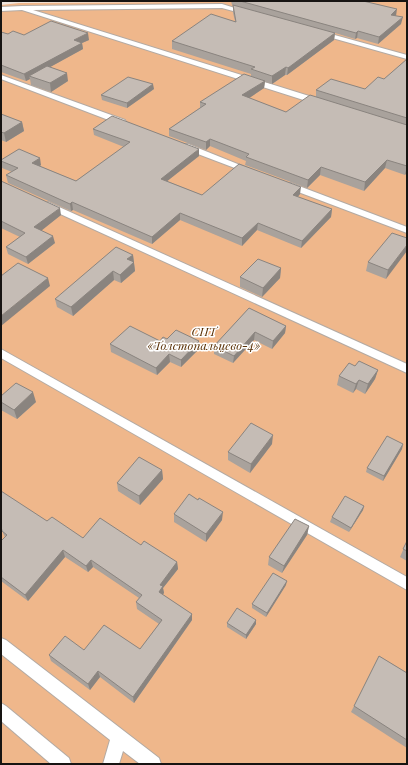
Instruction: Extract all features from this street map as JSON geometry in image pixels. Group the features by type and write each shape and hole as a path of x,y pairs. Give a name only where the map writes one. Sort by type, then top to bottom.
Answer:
{"lane":[{"path":"1,9 222,6 251,14"},
{"path":"22,8 324,103"},
{"path":"311,30 407,57"},
{"path":"1,77 126,124"},
{"path":"178,144 259,174"},
{"path":"282,182 407,230"},
{"path":"37,200 407,370"},
{"path":"1,353 407,584"},
{"path":"1,645 154,764"},
{"path":"1,711 63,764"},
{"path":"111,764 119,737"}],"green space":[{"name":"СНТ «Толстопальцево-4»","path":"188,1 407,1 407,764 1,764 1,5 19,3 190,2"}],"building":[{"path":"240,1 363,1 397,9 391,15 403,17 379,37 358,31 356,33"},
{"path":"233,5 335,33 288,68 286,67 272,76 251,69 255,67 172,41 211,14 236,22"},
{"path":"51,21 88,33 74,40 82,43 24,74 1,65 1,32 8,34 13,31 24,35"},
{"path":"407,59 407,118 316,90 331,79 365,89 378,77 384,79"},
{"path":"47,66 67,73 50,83 29,76"},
{"path":"244,74 265,81 242,95 286,112 310,95 407,125 407,166 387,160 365,182 321,167 308,180 246,157 249,154 210,139 206,142 169,129 206,104 200,102"},
{"path":"128,77 153,84 127,103 101,95"},
{"path":"1,114 22,122 4,133 1,132"},
{"path":"112,116 199,149 161,179 202,195 239,164 301,187 293,195 332,209 302,241 258,223 242,238 180,213 152,237 72,202 70,204 6,175 18,168 1,160 19,149 40,158 32,163 76,181 130,142 93,129"},
{"path":"1,181 60,208 34,227 53,236 26,257 6,247 25,233 1,221"},
{"path":"392,233 407,238 407,245 388,270 368,262"},
{"path":"116,247 133,255 127,259 134,262 120,275 113,271 71,307 55,299"},
{"path":"258,259 281,268 263,288 240,277"},
{"path":"18,263 48,278 1,316 1,276"},
{"path":"249,308 286,326 273,341 255,332 234,356 214,346"},
{"path":"130,326 160,341 163,337 167,339 176,330 199,341 181,360 169,354 156,368 110,344"},
{"path":"359,361 378,370 368,384 359,380 356,384 339,376 349,363 355,366"},
{"path":"16,383 33,392 14,410 1,402 1,396"},
{"path":"251,423 273,435 251,464 228,452"},
{"path":"387,436 403,444 384,476 367,468"},
{"path":"139,457 162,470 139,496 117,483"},
{"path":"1,491 47,521 52,517 83,538 100,518 141,545 144,541 177,562 160,585 163,586 159,592 192,614 133,697 98,671 88,684 49,655 65,636 84,650 104,625 140,649 162,620 136,602 142,595 91,560 86,566 63,550 25,595 1,577 1,541 7,535 2,531 1,526"},
{"path":"189,494 223,512 206,534 174,514"},
{"path":"345,496 364,506 351,528 332,517"},
{"path":"295,519 309,526 284,566 269,557"},
{"path":"407,541 407,551 403,549"},
{"path":"273,573 287,581 267,613 252,604"},
{"path":"237,608 256,620 246,635 227,623"},
{"path":"379,656 407,673 407,740 354,706"}]}
